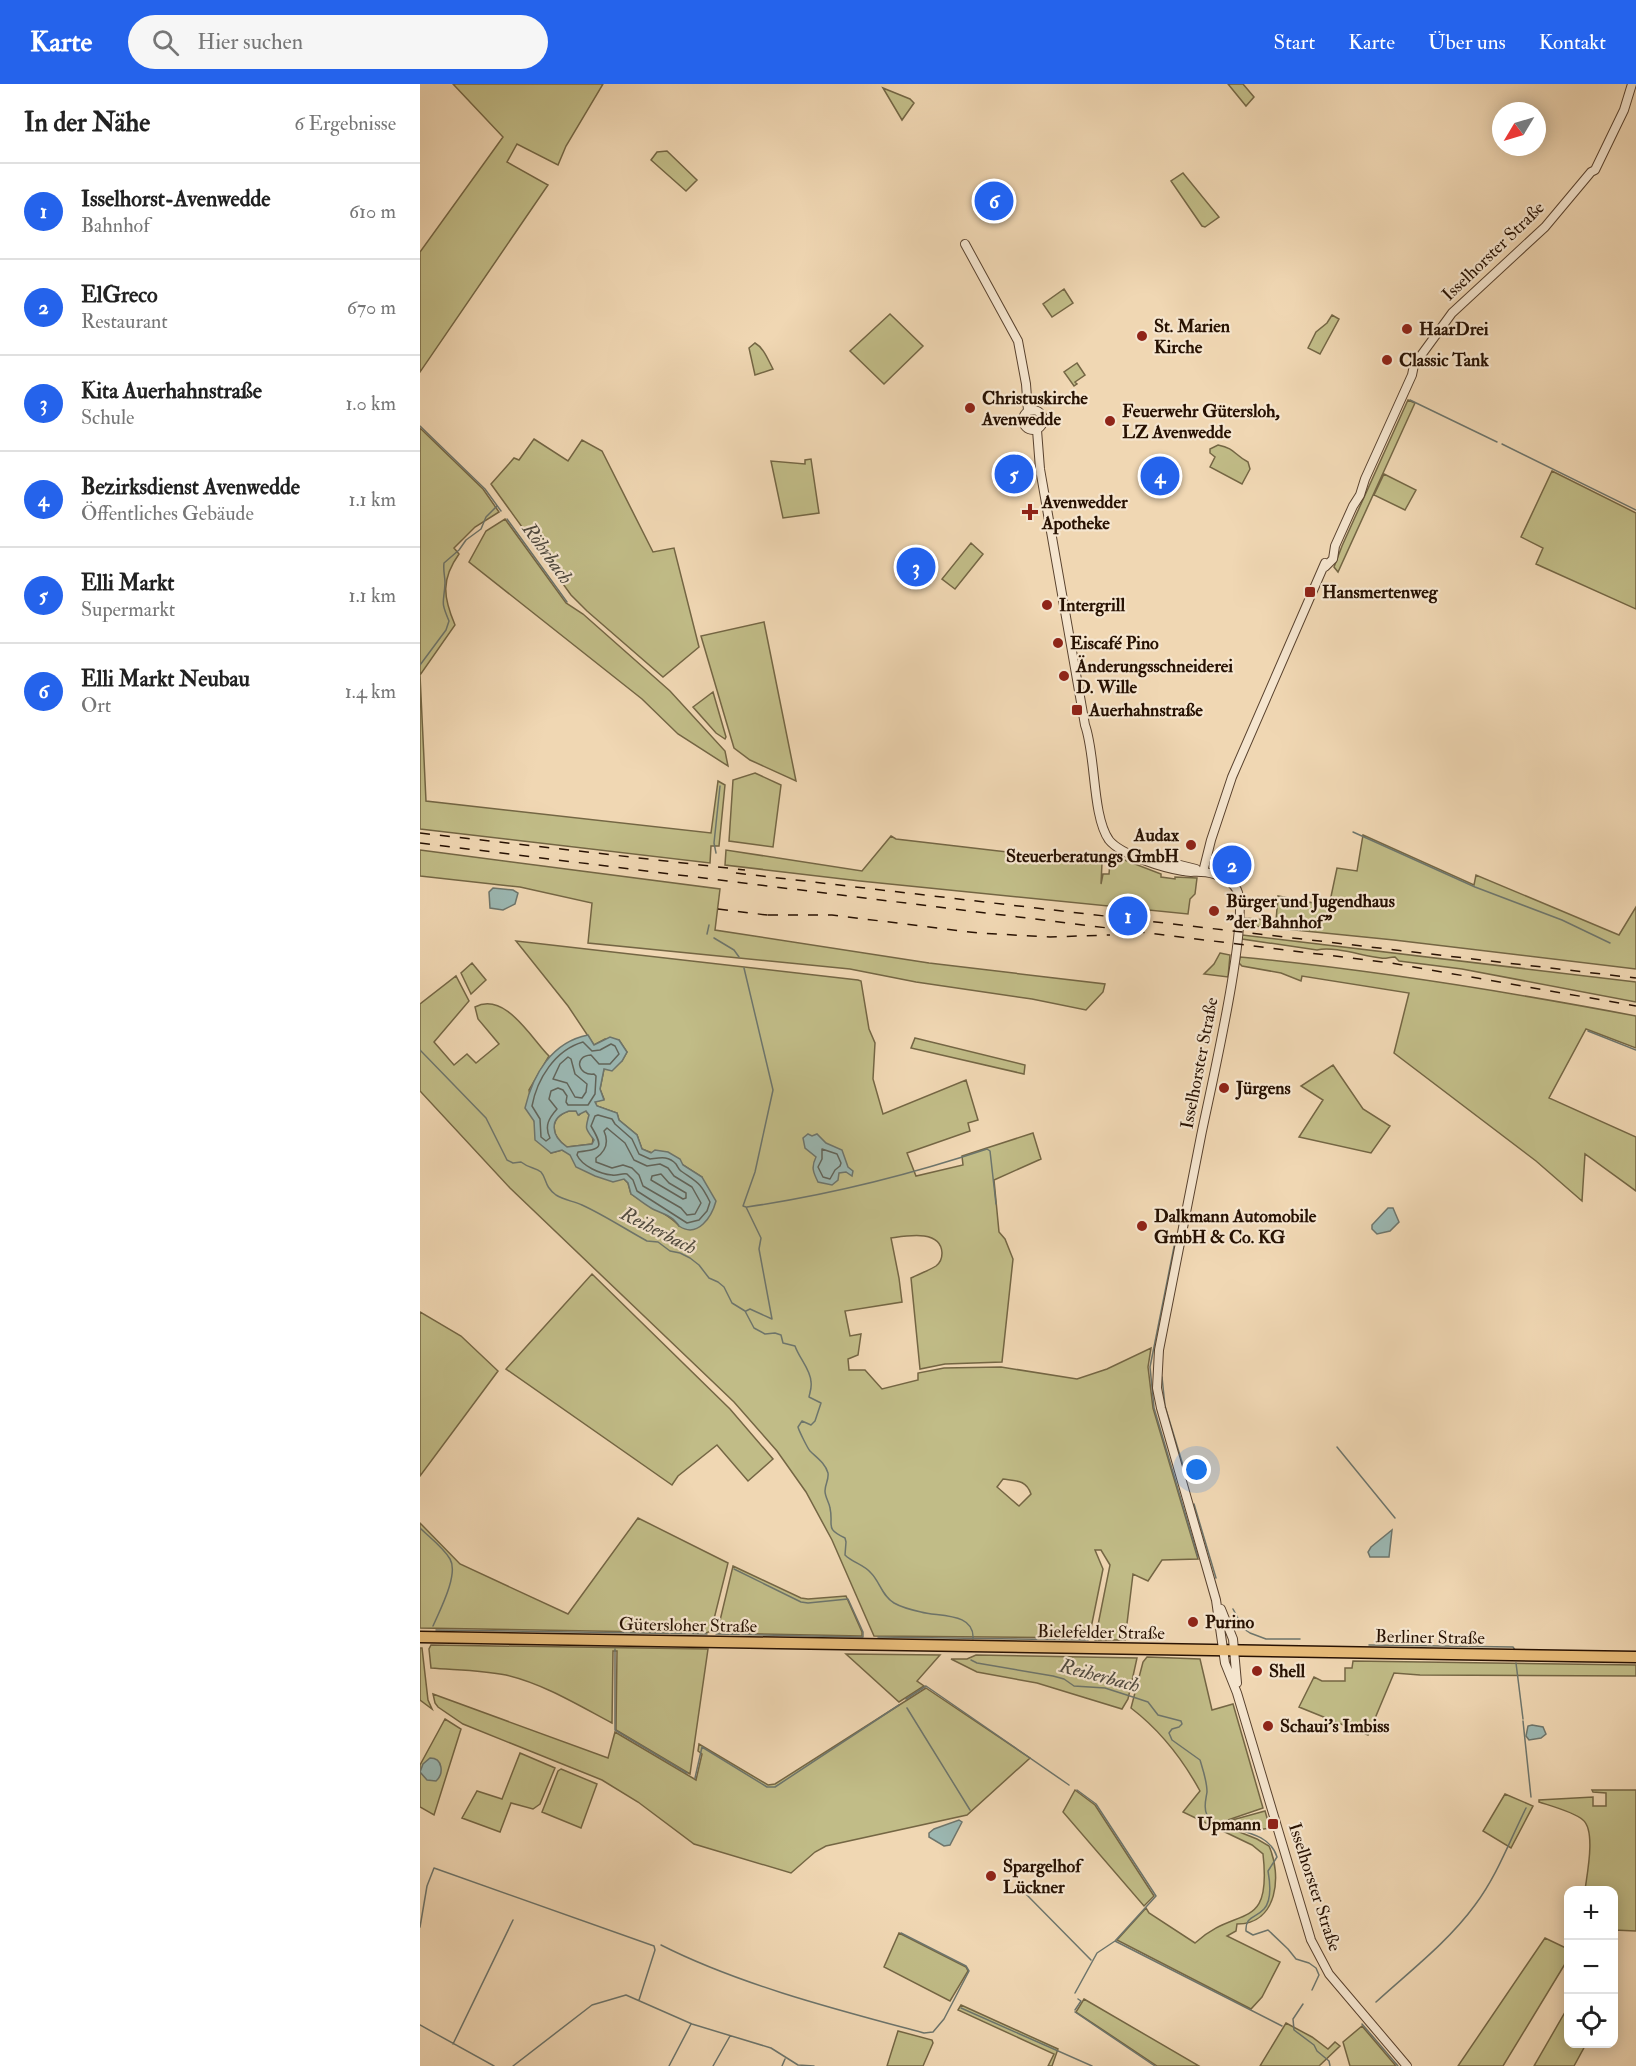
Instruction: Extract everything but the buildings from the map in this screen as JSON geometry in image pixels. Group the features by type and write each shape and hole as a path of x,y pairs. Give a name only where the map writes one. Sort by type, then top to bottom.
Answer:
{"main road":[{"name":"Gütersloher Straße","path":"420,1637 979,1646"},
{"name":"Bielefelder Straße","path":"979,1646 1223,1651"},
{"name":"Berliner Straße","path":"1223,1651 1636,1657"}],"street":[{"name":"Isselhorster Straße","path":"1407,2066 1338,1986 1324,1967 1315,1949 1238,1693 1225,1662 1216,1600 1157,1388 1159,1350 1229,994 1239,916 1240,900 1233,885 1224,878 1202,872 1232,777 1330,552 1353,506 1356,493 1365,479 1412,375 1414,365 1452,313 1545,227 1591,172 1594,163 1604,151 1634,84"},
{"name":"Isselhorster Straße","path":"1624,110 1636,91"},
{"path":"965,244 1018,342 1031,411"},
{"path":"1031,411 1039,412 1043,418 1041,426 1034,430 1025,427 1023,422 1024,416 1031,411"},
{"path":"1034,430 1085,725 1086,743 1101,817 1108,838 1121,851 1164,867 1184,872 1202,872"},
{"name":"Isselhorster Straße","path":"1216,1600 1231,1633 1235,1651 1238,1693"}],"shaded area":[{"path":"453,84 603,84 566,146 558,165 517,144 507,162 548,185 420,372 420,252 503,137"},
{"path":"1228,84 1243,84 1254,97 1246,106"},
{"path":"883,88 910,99 914,103 902,120"},
{"path":"667,151 697,180 686,191 651,160 657,152"},
{"path":"1183,173 1219,217 1205,227 1202,226 1171,181"},
{"path":"1064,289 1073,303 1052,317 1043,304"},
{"path":"890,314 923,346 884,384 850,351"},
{"path":"1332,315 1339,319 1320,354 1308,348 1316,332 1327,323"},
{"path":"755,343 763,351 773,369 755,375 749,348"},
{"path":"1077,363 1085,375 1075,382 1077,384 1074,386 1064,372"},
{"path":"1408,400 1415,403 1338,572 1334,567 1342,546"},
{"path":"420,428 483,489 499,512 475,527 454,548 459,554 449,572 446,597 455,625 420,675"},
{"path":"534,439 568,461 582,440 602,451 653,552 674,548 699,647 663,677 571,595 491,484 514,458 519,460"},
{"path":"1218,445 1231,450 1248,462 1250,469 1242,484 1210,467 1215,457 1210,453 1210,449"},
{"path":"811,459 819,513 783,518 771,461 805,464 805,460"},
{"path":"1552,471 1636,513 1636,609 1536,564 1543,548 1521,537"},
{"path":"1384,474 1416,490 1405,510 1374,495"},
{"path":"505,519 566,603 583,614 670,691 725,751 728,766 678,734 642,699 469,562 486,531"},
{"path":"971,543 983,554 955,589 942,579"},
{"path":"764,622 796,781 750,760 734,748 701,636"},
{"path":"420,675 426,801 711,833 718,781 725,785 719,846 711,846 710,863 420,829"},
{"path":"713,692 725,739 716,733 693,707"},
{"path":"755,773 781,785 773,847 729,841 733,780"},
{"path":"1363,835 1474,885 1476,875 1619,935 1636,907 1636,969 1394,940 1244,925 1245,918 1276,921 1278,896 1329,906 1337,868 1357,871"},
{"path":"891,836 896,839 1102,863 1101,884 1103,874 1109,874 1110,863 1122,859 1161,874 1161,877 1197,878 1195,894 1190,899 1188,914 725,865 726,850 862,871"},
{"path":"420,850 720,889 715,930 929,963 1105,984 1103,992 1086,1010 850,969 588,943 592,903 520,887 420,876"},
{"path":"1242,935 1636,982 1636,1002 1462,969 1399,961 1395,957 1383,958 1340,950 1317,950 1242,939"},
{"path":"516,941 858,980 861,981 869,1029 875,1043 873,1079 883,1114 966,1080 978,1120 968,1123 970,1131 907,1153 916,1176 963,1165 962,1156 1033,1133 1041,1159 994,1180 999,1232 1005,1239 1013,1259 1002,1362 945,1364 920,1369 911,1278 936,1266 942,1253 936,1240 913,1236 891,1238 902,1302 845,1311 850,1336 861,1334 858,1355 848,1359 849,1370 865,1370 882,1389 918,1380 918,1373 944,1368 1001,1367 1077,1379 1107,1369 1151,1348 1148,1367 1153,1408 1198,1559 1162,1560 1148,1581 1133,1574 1125,1640 1095,1640 1110,1565 1101,1550 1095,1550 1103,1569 1089,1638 874,1636 832,1540 806,1492 777,1451 734,1402 510,1188 420,1091 420,1004 456,976 469,1001 434,1042 454,1065 467,1054 476,1063 499,1044 478,1019 475,1007 486,1004 497,1005 507,1011 526,1028 549,1056 529,1090 534,1121 551,1153 562,1150 624,1179 628,1183 631,1194 669,1217 679,1226 702,1177 683,1165 642,1149 637,1135 619,1120 617,1113 597,1106 595,1102 604,1099 600,1089 604,1069 622,1061 627,1052 619,1040 605,1039 594,1045 568,1006","holes":["1003,1479 1024,1484 1031,1494 1019,1506 997,1487"]},
{"path":"1220,953 1230,955 1228,977 1204,974 1214,964"},
{"path":"1240,957 1438,982 1636,1016 1636,1048 1586,1029 1549,1098 1636,1137 1636,1191 1585,1154 1582,1201 1536,1161 1394,1053 1409,993 1302,976 1301,981 1281,973 1242,966 1239,963"},
{"path":"472,963 486,980 471,994 461,973"},
{"path":"915,1038 1025,1065 1024,1074 911,1048"},
{"path":"1333,1065 1363,1109 1390,1126 1371,1153 1299,1137 1323,1100 1301,1086"},
{"path":"576,1111 579,1115 586,1111 589,1115 592,1144 567,1147 558,1138 554,1128 555,1123 562,1114"},
{"path":"592,1274 730,1409 773,1459 748,1481 717,1445 678,1476 672,1485 506,1369"},
{"path":"420,1312 461,1336 498,1371 420,1476"},
{"path":"638,1518 728,1563 711,1631 706,1633 420,1628 420,1523 460,1564 568,1614"},
{"path":"733,1566 801,1598 846,1596 862,1636 717,1633"},
{"path":"431,1645 708,1649 690,1774 616,1730 617,1651 613,1651 612,1723 560,1696 520,1679 488,1672 431,1668 429,1649"},
{"path":"420,1648 422,1648 428,1700 432,1709 420,1700"},
{"path":"846,1654 940,1655 917,1681 924,1686 899,1702"},
{"path":"976,1655 1137,1658 1128,1699 1122,1709 1037,1683 977,1672 951,1659 967,1659"},
{"path":"1147,1657 1200,1659 1212,1710 1233,1704 1263,1808 1217,1823 1269,1846 1275,1870 1273,1896 1269,1907 1251,1922 1237,1924 1236,1931 1227,1936 1280,1962 1262,1997 1251,2009 1117,1940 1146,1908 1149,1913 1195,1943 1210,1931 1248,1914 1257,1907 1262,1896 1264,1879 1263,1854 1252,1845 1183,1812 1200,1791 1170,1746 1131,1708 1143,1662"},
{"path":"1353,1661 1636,1665 1636,1676 1394,1673 1368,1735 1299,1707 1314,1677 1322,1681 1345,1681 1345,1668 1352,1668"},
{"path":"926,1688 1030,1758 967,1815 826,1846 815,1852 791,1873 694,1844 638,1802 602,1780 463,1724 438,1707 433,1694 608,1758 615,1732 696,1780 702,1754 698,1751 699,1744 768,1785 775,1784"},
{"path":"445,1719 461,1729 434,1815 420,1807 420,1765"},
{"path":"520,1753 555,1768 540,1804 533,1809 511,1803 500,1832 462,1818 477,1791 502,1799"},
{"path":"561,1769 597,1784 581,1828 542,1812 558,1771"},
{"path":"1075,1790 1095,1805 1154,1896 1144,1906 1063,1812"},
{"path":"1592,1790 1636,1790 1636,1931 1618,1930 1618,1886 1586,1886 1590,1843 1587,1826 1583,1820 1539,1802 1539,1800 1593,1797 1593,1806 1606,1806 1606,1793"},
{"path":"1505,1794 1533,1806 1511,1848 1483,1831"},
{"path":"1265,1811 1270,1828 1258,1830 1232,1820"},
{"path":"899,1933 966,1967 968,1971 950,2001 884,1967"},
{"path":"1545,1938 1564,1947 1564,1966 1503,2066 1458,2066"},
{"path":"1084,1999 1199,2066 1157,2066 1076,2012"},
{"path":"961,2005 1058,2049 1052,2066 1048,2066 1054,2054 958,2010"},
{"path":"1564,2014 1564,2048 1584,2048 1574,2066 1534,2066"},
{"path":"1286,2023 1328,2049 1335,2042 1340,2046 1319,2066 1260,2066"},
{"path":"1362,2026 1396,2066 1350,2066 1343,2042"},
{"path":"898,2031 932,2040 933,2043 923,2066 887,2066"}],"water":[{"path":"493,888 513,890 518,893 515,904 503,910 490,908 489,892"},
{"path":"588,1035 594,1045 610,1037 619,1040 627,1052 612,1071 604,1069 600,1089 604,1100 595,1102 597,1106 617,1113 619,1120 637,1135 642,1149 651,1153 655,1150 668,1152 702,1177 716,1201 708,1219 698,1228 692,1230 679,1226 670,1217 646,1205 631,1194 628,1183 624,1179 613,1182 595,1176 576,1167 570,1155 562,1150 551,1153 535,1140 534,1121 525,1108 533,1083 554,1052 575,1039","holes":["576,1111 578,1115 586,1111 589,1115 587,1128 594,1140 592,1144 567,1147 555,1133 555,1123 562,1114"]},
{"path":"808,1134 812,1136 817,1134 826,1143 842,1150 848,1167 853,1171 852,1176 846,1172 839,1173 838,1180 832,1185 818,1182 813,1170 816,1157 805,1148 803,1138"},
{"path":"1388,1208 1393,1208 1399,1222 1390,1231 1377,1234 1372,1229 1372,1225"},
{"path":"1392,1530 1389,1557 1370,1557 1368,1552 1371,1547"},
{"path":"1528,1726 1543,1727 1546,1734 1541,1738 1529,1740 1526,1736"},
{"path":"430,1758 440,1763 441,1771 436,1781 427,1780 420,1772 423,1764"},
{"path":"959,1820 962,1822 950,1845 944,1846 929,1837 929,1833 934,1829"}],"waterway":[{"path":"1410,400 1497,442"},
{"name":"Röhrbach","path":"420,426 485,489 501,511"},
{"path":"1502,444 1636,510"},
{"name":"Röhrbach","path":"420,665 446,630 449,621 443,599 444,563 459,550 466,540 481,529 486,517 497,506"},
{"name":"Röhrbach","path":"507,519 567,602"},
{"path":"716,853 714,843 720,786"},
{"path":"1353,832 1475,887 1562,920 1610,943"},
{"path":"707,934 709,925"},
{"path":"714,938 734,950 739,957"},
{"path":"744,968 773,1090 755,1172 743,1206 746,1207 761,1238 759,1249 772,1319 750,1309 746,1311"},
{"path":"1588,1031 1636,1050"},
{"name":"Reiherbach","path":"420,1050 486,1118 507,1160 513,1163 521,1162 539,1170 549,1189 559,1197 590,1209 647,1241 658,1242 670,1251 690,1258 709,1278 724,1287 732,1303 745,1311 754,1328 765,1334 781,1335 783,1343 795,1346 810,1378 809,1397 821,1403 815,1421 811,1425 802,1421 798,1427 809,1450 827,1469 828,1478 825,1491 830,1508 831,1526 834,1532 845,1538 845,1555 868,1570 894,1603 918,1611 962,1620 972,1630 973,1639"},
{"path":"747,1207 808,1197 868,1183 987,1149 990,1151 996,1204"},
{"path":"1176,1237 1150,1367 1154,1408 1198,1557"},
{"path":"1162,1377 1165,1406 1185,1472"},
{"path":"1337,1447 1395,1518"},
{"path":"1194,1504 1216,1578"},
{"path":"420,1528 444,1550 452,1566 448,1592 433,1626"},
{"path":"734,1569 801,1602 848,1599 863,1632 863,1637"},
{"path":"1233,1609 1244,1629 1250,1633 1266,1639 1300,1639"},
{"path":"436,1630 707,1634"},
{"path":"716,1634 862,1637"},
{"path":"878,1637 1088,1640"},
{"path":"1369,1645 1513,1647 1515,1650"},
{"path":"615,1649 615,1730 687,1773"},
{"name":"Reiherbach","path":"971,1660 1053,1676 1064,1679 1074,1686 1105,1688 1148,1702 1158,1715 1181,1721 1182,1724 1169,1733 1172,1740 1200,1760 1206,1784 1207,1815 1223,1825 1262,1839 1268,1843 1277,1857 1268,1871 1270,1891 1267,1905 1247,1922 1246,1931 1253,1935 1268,1930 1296,1959 1316,1968 1319,1975 1312,1990"},
{"path":"1516,1663 1523,1719"},
{"path":"906,1699 926,1686 1069,1785"},
{"path":"695,1778 702,1747 767,1787 775,1787 899,1705"},
{"path":"907,1708 970,1810"},
{"path":"1523,1721 1531,1797"},
{"path":"1075,1993 1097,1953 1115,1941 1156,1896 1096,1804 1077,1790"},
{"path":"1376,2002 1441,1944 1475,1905 1497,1870 1526,1808"},
{"path":"420,1927 427,1886 434,1868 654,1946 655,1950 639,2000"},
{"path":"1022,1890 1091,1960"},
{"path":"453,2044 513,1920"},
{"path":"661,1945 723,1972 790,1995 924,2033 933,2032 944,2019 969,1971 966,1966 901,1933"},
{"path":"1115,1941 1282,2026"},
{"path":"513,2066 592,2005 626,1995 692,2024 771,2048 798,2065 814,2066"},
{"path":"1075,2010 1081,2001 1078,1999"},
{"name":"Reiherbach","path":"1303,2004 1293,2019 1294,2030 1314,2045 1317,2051 1329,2061 1330,2066"},
{"path":"961,2008 1092,2066"},
{"path":"1075,2012 1155,2066"},
{"path":"669,2066 691,2024"},
{"path":"1362,2024 1398,2066"},
{"path":"420,2025 494,2066"},
{"path":"713,2066 730,2036"},
{"path":"782,2066 785,2059"}],"railway":[{"path":"420,833 745,870"},
{"path":"420,843 1391,963 1636,1006"},
{"path":"736,873 1636,978"},
{"path":"718,909 775,916"},
{"path":"768,915 832,915 978,933 1050,937 1110,935"}],"place":[{"name":"Elli Markt Neubau","path":"994,201"},
{"name":"HaarDrei","path":"1407,329"},
{"name":"St. Marien Kirche","path":"1142,336"},
{"name":"Classic Tank","path":"1387,360"},
{"name":"Christuskirche Avenwedde","path":"970,408"},
{"name":"Feuerwehr Gütersloh, LZ Avenwedde","path":"1110,421"},
{"name":"Elli Markt","path":"1014,474"},
{"name":"Bezirksdienst Avenwedde","path":"1160,476"},
{"name":"Avenwedder Apotheke","path":"1030,512"},
{"name":"Kita Auerhahnstraße","path":"916,567"},
{"name":"Hansmertenweg","path":"1310,592"},
{"name":"Intergrill","path":"1047,605"},
{"name":"Eiscafé Pino","path":"1058,643"},
{"name":"Änderungsschneiderei D. Wille","path":"1064,676"},
{"name":"Auerhahnstraße","path":"1077,710"},
{"name":"Audax Steuerberatungs GmbH","path":"1191,845"},
{"name":"ElGreco","path":"1232,865"},
{"name":"Bürger und Jugendhaus \"der Bahnhof\"","path":"1214,911"},
{"name":"Isselhorst-Avenwedde","path":"1128,916"},
{"name":"Jürgens","path":"1224,1088"},
{"name":"Dalkmann Automobile GmbH & Co. KG","path":"1142,1226"},
{"name":"Purino","path":"1193,1622"},
{"name":"Shell","path":"1257,1671"},
{"name":"Schaui's Imbiss","path":"1268,1726"},
{"name":"Upmann","path":"1273,1824"},
{"name":"Spargelhof Lückner","path":"991,1876"}]}
